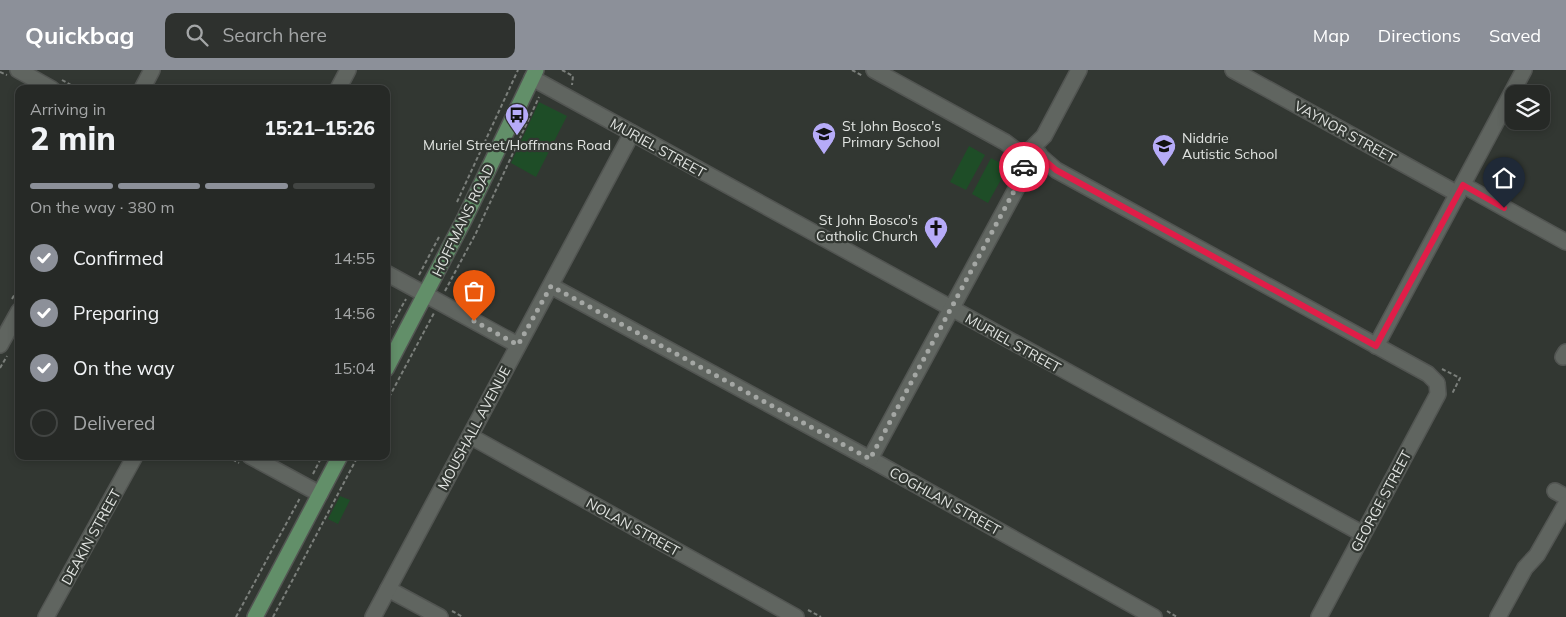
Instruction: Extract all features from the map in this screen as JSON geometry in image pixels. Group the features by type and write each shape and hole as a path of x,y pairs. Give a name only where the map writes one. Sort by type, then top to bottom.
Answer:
{"main road":[{"name":"HOFFMANS ROAD","path":"390,363 433,298 464,220 534,74"},
{"path":"255,617 338,460"}],"street":[{"path":"18,70 45,85"},
{"path":"144,85 152,70"},
{"path":"340,85 348,70"},
{"path":"874,70 1376,346 1524,70"},
{"path":"870,459 1080,70"},
{"name":"VAYNOR STREET","path":"1233,70 1460,189 1566,242"},
{"name":"MURIEL STREET","path":"534,74 632,133 1363,534"},
{"name":"MOUSHALL AVENUE","path":"373,617 632,133"},
{"path":"390,275 518,345"},
{"name":"COGHLAN STREET","path":"551,286 1157,612"},
{"path":"0,345 15,318"},
{"name":"GEORGE STREET","path":"1319,617 1438,394 1437,383 1433,377 1376,346"},
{"name":"NOLAN STREET","path":"470,436 796,617"},
{"name":"DEAKIN STREET","path":"46,617 133,460"},
{"path":"259,460 309,482 320,494"},
{"path":"1498,617 1525,568 1537,555 1566,504"},
{"path":"388,588 440,617"}],"path":[{"path":"456,203 518,70"},
{"path":"390,394 433,298 476,233 540,95"},
{"path":"418,276 441,232"},
{"path":"390,328 407,296"},
{"path":"1434,364 1460,378 1451,395"},
{"path":"236,617 320,460"},
{"path":"273,617 356,460"},
{"path":"1157,612 1178,617"}],"green space":[{"path":"539,102 567,116 536,177 511,163"},
{"path":"969,146 985,155 966,190 950,182"},
{"path":"991,158 1008,167 988,203 972,194"},
{"path":"340,496 350,500 338,524 328,519"}],"way so far":[{"path":"474,321 518,345 551,286 870,459 1020,180 1024,167"}],"place":[{"name":"Muriel Street/Hoffmans Road","path":"517,136"},
{"name":"St John Bosco's Primary School","path":"824,155"},
{"name":"Niddrie Autistic School","path":"1164,167"},
{"name":"St John Bosco's Catholic Church","path":"936,249"}],"route":[{"path":"1024,167 1025,161 1029,165 1037,165 1041,157 1056,170 1376,346 1463,185 1504,208"}]}
